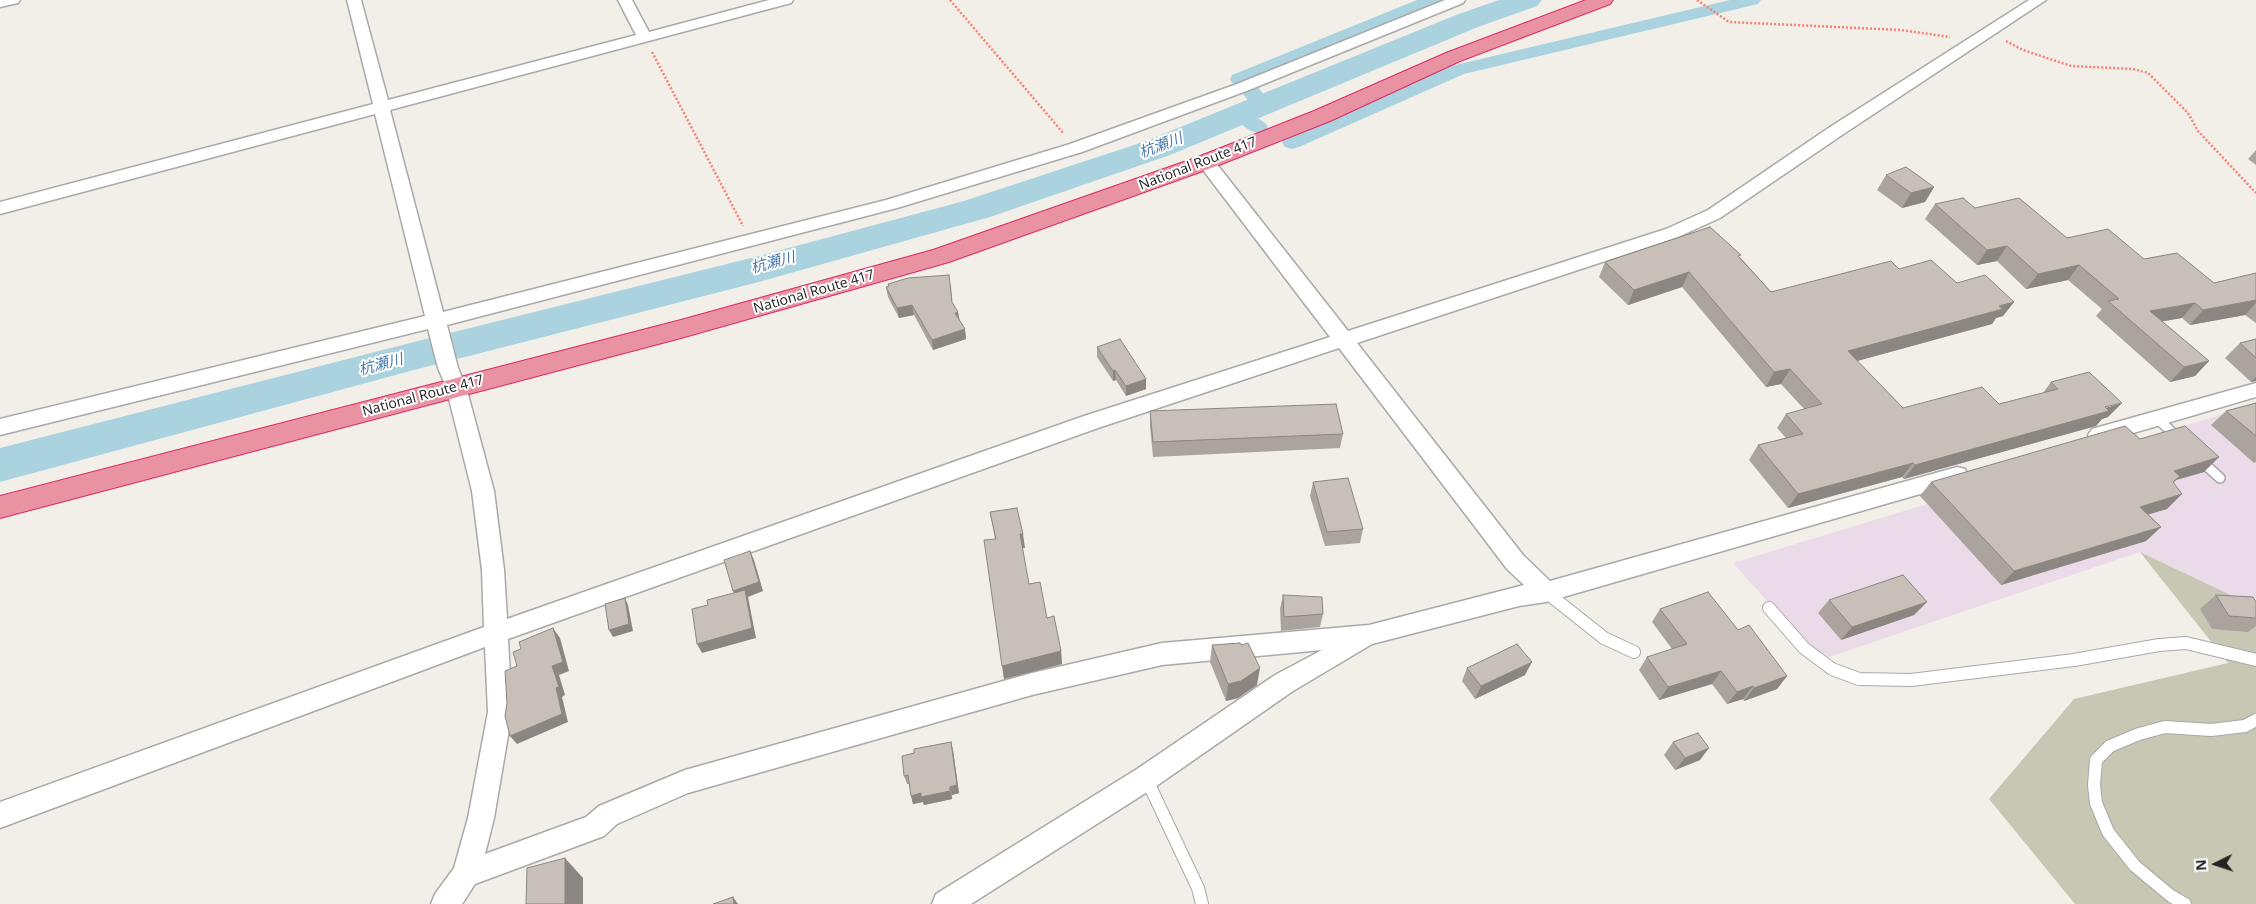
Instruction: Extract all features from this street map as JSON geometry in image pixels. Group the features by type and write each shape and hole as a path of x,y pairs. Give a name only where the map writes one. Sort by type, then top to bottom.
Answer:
{"highway":[{"name":"National Route 417","path":"0,508 452,378 681,329 941,256 1206,162 1322,116 1453,57 1603,0"}],"street":[{"path":"0,3 13,0"},
{"path":"354,0 437,322 483,491 493,570 498,632 500,712 481,818 466,874 446,904"},
{"path":"625,0 644,38"},
{"path":"0,208 786,0"},
{"path":"0,427 437,322 891,204 1076,148 1243,87 1458,0"},
{"path":"0,815 498,632 799,528 1091,422 1672,234 1714,214 2039,0"},
{"path":"1206,162 1515,562 1546,592"},
{"path":"2080,440 2256,390"},
{"path":"466,874 595,826 608,816 685,782 1032,684 1162,654 1369,636 1519,596 1546,592 1976,470"},
{"path":"946,904 1146,778 1284,683 1369,636"}],"lane":[{"path":"2157,418 2220,478"},
{"path":"1546,592 1604,638 1634,652"},
{"path":"1769,608 1804,648 1832,668 1859,679 1911,680 2074,660 2159,645 2186,643 2256,660"},
{"path":"2184,904 2171,896 2135,866 2108,832 2096,803 2094,784 2096,760 2110,746 2139,734 2165,727 2211,730 2245,726 2256,720"},
{"path":"1146,778 1168,821 1198,888 1202,904"}],"path":[{"path":"950,0 1076,148"},
{"path":"1697,0 1729,22 1914,31 1975,42"},
{"path":"1992,30 2002,39 2023,50 2071,66 2133,69 2148,73 2188,112 2198,131 2256,193"},
{"path":"644,38 750,240"}],"shaded area":[{"path":"2256,404 2256,607 2140,552 1820,660 1733,563"},
{"path":"2140,552 2256,607 2256,904 2075,904 1989,799 2074,699 2228,663"}],"building":[{"path":"1906,167 1934,187 1911,193 1886,175"},
{"path":"1963,198 1975,208 2019,198 2067,238 2108,229 2144,259 2177,253 2214,283 2256,273 2256,300 2203,310 2195,303 2150,311 2209,361 2184,367 2108,301 2119,299 2079,265 2038,274 2007,246 1987,250 1935,204"},
{"path":"1710,227 1741,255 1738,256 1771,292 1891,261 1899,269 1931,260 1957,283 1985,275 2014,302 1999,306 2003,309 1848,351 1903,408 1982,387 1999,404 2058,389 2051,382 2089,372 2122,403 2105,407 2109,411 1915,465 1913,463 1798,494 1758,445 1803,434 1786,414 1822,404 1790,369 1774,372 1689,272 1634,290 1605,262"},
{"path":"949,275 952,302 958,312 955,313 965,329 932,340 912,305 897,308 886,287 889,286 888,284 908,278"},
{"path":"1120,339 1146,379 1126,386 1097,347"},
{"path":"2256,339 2256,358 2240,343"},
{"path":"2256,403 2256,436 2226,411"},
{"path":"1336,404 1343,434 1153,442 1150,411"},
{"path":"2125,426 2140,439 2185,426 2219,457 2174,471 2180,476 2173,482 2182,494 2140,507 2161,527 2014,571 1931,482"},
{"path":"1348,478 1363,529 1327,532 1313,482"},
{"path":"1017,508 1023,534 1020,534 1029,584 1040,582 1047,618 1054,616 1061,651 1002,666 984,540 996,539 990,512"},
{"path":"750,551 759,582 733,591 724,560"},
{"path":"1903,575 1927,602 1852,627 1829,600"},
{"path":"745,590 752,628 697,644 692,609 708,605 707,600"},
{"path":"1708,592 1738,630 1749,625 1787,676 1737,692 1721,671 1668,687 1647,657 1687,644 1660,609"},
{"path":"1283,595 1322,597 1323,614 1284,617"},
{"path":"2216,595 2253,597 2256,602 2256,618 2229,616"},
{"path":"625,598 629,624 609,630 605,604"},
{"path":"553,628 563,662 552,666 559,687 556,688 562,714 510,736 505,716 507,703 505,671 517,666 513,652 521,649 519,642"},
{"path":"1240,643 1241,645 1248,643 1260,668 1241,681 1228,684 1212,645"},
{"path":"1517,644 1532,662 1481,686 1467,668"},
{"path":"1698,733 1709,748 1685,758 1673,742"},
{"path":"951,742 957,785 950,787 950,791 921,797 921,793 911,796 908,775 904,776 902,756 914,753 914,749"},
{"path":"565,858 565,904 526,904 527,868"},
{"path":"733,897 734,904 713,904"}],"waterway":[{"path":"1239,79 1432,0"},
{"name":"杭瀬川","path":"0,465 414,356 755,270 977,209 1158,148 1467,21 1527,0"},
{"path":"1292,143 1458,70 1752,0"},
{"path":"1250,90 1263,106"},
{"path":"1240,115 1258,127"}]}
